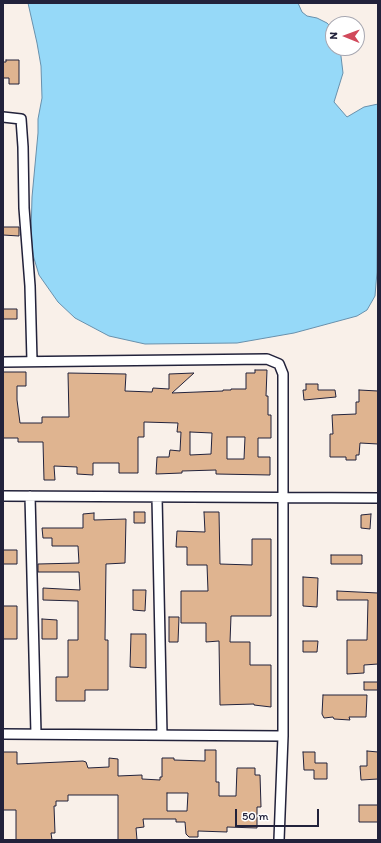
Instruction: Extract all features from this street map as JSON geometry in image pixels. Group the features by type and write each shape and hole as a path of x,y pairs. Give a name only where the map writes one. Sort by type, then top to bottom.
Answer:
{"street":[{"path":"3,117 20,119 23,147 24,208 30,286 32,361"},
{"path":"3,362 267,359 279,364 283,374 283,736 279,840"},
{"path":"3,496 378,498"},
{"path":"30,496 36,734"},
{"path":"157,497 162,735"},
{"path":"3,734 283,736"}],"water":[{"path":"28,3 298,3 302,12 307,16 317,18 325,22 325,56 341,56 343,73 334,102 347,117 364,107 378,104 377,272 375,296 367,310 357,316 294,333 237,343 145,344 109,336 75,318 58,302 39,275 33,255 31,234 32,197 38,119 42,98 41,66"}],"building":[{"path":"6,60 19,60 19,84 9,84 9,78 3,78 3,62 6,62"},
{"path":"3,227 19,227 19,236 3,235"},
{"path":"3,309 17,309 17,319 3,319"},
{"path":"255,370 267,370 266,396 268,396 268,415 271,415 271,438 258,438 258,457 270,457 270,475 216,474 216,470 182,471 182,473 156,474 157,457 169,457 170,450 180,451 181,432 177,432 178,423 144,422 144,437 138,437 138,473 119,473 119,463 93,463 93,475 77,474 77,467 54,466 55,480 44,480 43,442 18,442 18,438 3,438 3,372 26,372 26,386 17,386 20,423 42,423 42,417 69,417 68,373 126,374 125,391 152,392 153,388 169,389 169,374 194,373 172,393 246,389 246,373 255,373","holes":["190,432 212,433 211,454 190,455","227,437 245,437 244,459 227,459"]},
{"path":"306,384 318,384 318,390 335,390 336,397 304,400 303,390 306,390"},
{"path":"359,390 378,391 378,444 360,443 359,455 356,455 356,460 346,460 346,457 330,457 330,434 333,434 332,415 356,414 356,402 359,402"},
{"path":"134,512 145,512 145,523 134,523"},
{"path":"204,512 219,512 220,564 252,565 252,539 271,539 271,616 231,616 230,642 250,642 250,665 271,665 271,707 254,704 220,705 219,641 206,642 206,623 181,623 181,591 208,591 207,565 187,565 187,547 176,547 177,531 205,532"},
{"path":"94,513 94,520 126,519 125,563 106,564 105,640 108,640 108,690 85,690 85,701 56,701 56,677 68,677 68,640 78,640 78,601 43,600 43,588 80,590 79,572 38,572 38,564 79,563 78,546 52,546 52,538 43,538 42,528 83,528 83,514"},
{"path":"371,514 370,529 361,528 361,515"},
{"path":"3,550 17,550 17,564 3,564"},
{"path":"331,555 362,555 362,564 331,564"},
{"path":"303,577 318,578 317,607 303,606"},
{"path":"133,590 146,590 145,611 133,610"},
{"path":"337,591 378,593 378,664 364,665 364,673 347,674 347,640 367,640 368,600 337,600"},
{"path":"3,606 17,606 17,639 3,639"},
{"path":"169,617 179,617 178,642 169,642"},
{"path":"42,619 57,620 57,639 42,639"},
{"path":"131,634 146,634 146,668 130,667"},
{"path":"303,641 318,641 317,652 303,652"},
{"path":"364,682 378,682 378,690 364,690"},
{"path":"323,695 367,695 366,717 349,717 350,720 334,719 333,717 324,718 322,714"},
{"path":"205,750 216,750 216,782 219,782 219,796 236,796 237,768 255,768 255,775 260,775 261,807 257,807 257,828 227,827 227,832 198,831 198,837 189,837 186,834 185,822 176,822 176,819 143,819 144,827 136,828 137,840 118,840 118,795 68,795 68,801 56,801 56,806 54,806 55,833 51,833 52,840 16,840 16,810 3,810 3,752 17,752 17,764 83,761 86,762 88,768 109,767 109,758 118,759 118,776 142,775 142,779 160,780 160,777 162,777 162,758 205,761","holes":["167,793 188,793 187,811 167,811"]},
{"path":"367,751 378,752 378,779 361,780 360,766 367,766"},
{"path":"303,752 315,752 315,763 327,763 327,779 314,779 314,770 304,770"},
{"path":"359,805 378,805 378,822 359,822"}]}
